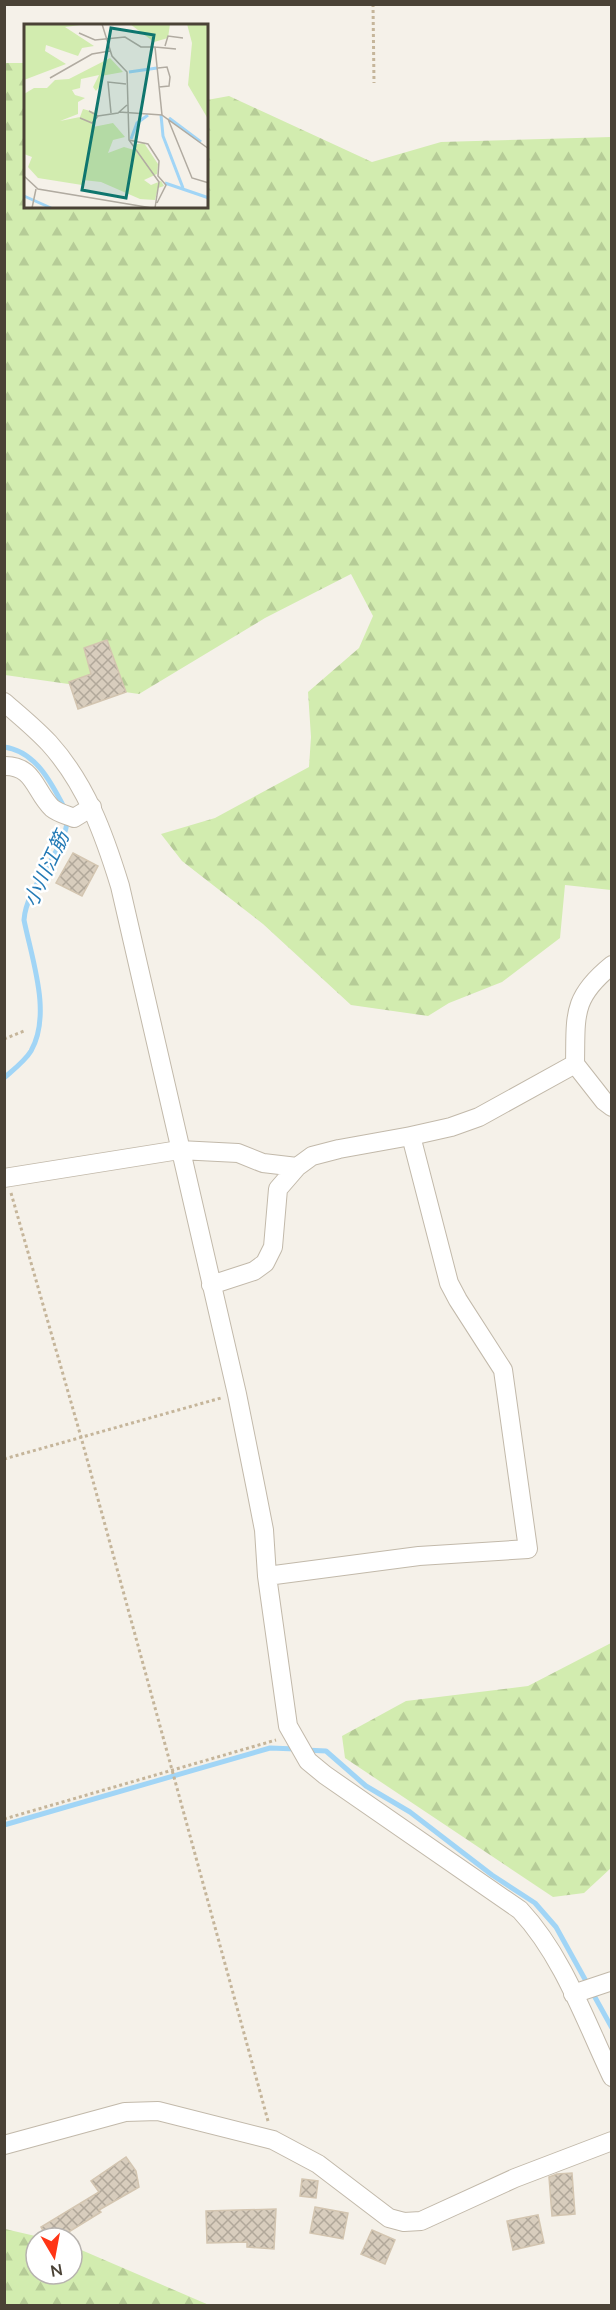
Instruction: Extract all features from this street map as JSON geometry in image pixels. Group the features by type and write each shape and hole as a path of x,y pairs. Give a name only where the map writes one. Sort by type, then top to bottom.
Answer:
{"street":[{"path":"4,702 48,742 72,772 92,807 120,886 237,1394 264,1530 267,1576 285,1710 292,1736 308,1761 326,1776 520,1910 537,1928 583,1991 612,2077"},
{"path":"4,766 25,770 51,807 66,815 92,807"},
{"path":"612,965 596,978 582,997 576,1018 575,1064 604,1101 612,1107"},
{"path":"211,1285 254,1271 265,1263 273,1247 278,1189 297,1167 312,1156 451,1127 479,1117 575,1064"},
{"path":"267,1576 418,1556 528,1549 503,1370 449,1283 411,1137"},
{"path":"5,1178 179,1150 238,1153 263,1163 297,1167"},
{"path":"583,1991 612,1981"},
{"path":"4,2145 125,2112 158,2111 273,2140 318,2164 389,2217 404,2222 421,2221 515,2178 612,2141"}],"path":[{"path":"374,4 374,83"},
{"path":"4,1039 24,1031"},
{"path":"5,1178 81,1437 273,2140"},
{"path":"4,1459 237,1394"},
{"path":"4,1819 292,1736"}],"green space":[{"path":"5,63 24,63 24,208 208,208 208,100 229,96 372,162 441,142 611,137 611,890 565,885 560,938 502,982 449,1003 428,1016 351,1005 263,924 182,861 161,834 215,818 309,767 311,737 308,692 359,648 373,616 351,574 265,618 139,694 5,675"},
{"path":"611,1643 611,1868 584,1893 553,1897 345,1758 342,1736 406,1701 528,1686"},
{"path":"5,2229 24,2233 24,2286 84,2286 84,2251 209,2305 5,2305"}],"building":[{"path":"107,640 126,692 78,709 69,682 91,674 84,648"},
{"path":"73,853 98,866 82,896 56,883"},
{"path":"126,2157 136,2171 139,2187 99,2210 101,2212 78,2226 43,2226 99,2192 91,2181"},
{"path":"572,2173 575,2214 552,2216 549,2177"},
{"path":"302,2179 318,2181 316,2198 300,2196"},
{"path":"315,2207 348,2213 343,2239 310,2233"},
{"path":"276,2209 274,2249 247,2247 247,2242 207,2243 206,2211"},
{"path":"538,2215 544,2243 513,2250 507,2221"},
{"path":"372,2230 395,2240 385,2264 361,2254"}],"waterway":[{"name":"小川江筋","path":"4,747 25,755 42,770 65,809"},
{"name":"小川江筋","path":"4,1078 28,1055 37,1036 40,1004 24,920 32,893 61,841 66,829 67,818"},
{"path":"4,1825 270,1748 296,1749"},
{"path":"305,1750 326,1751 366,1786 410,1812 492,1875 535,1903 556,1927 612,2028"}]}
